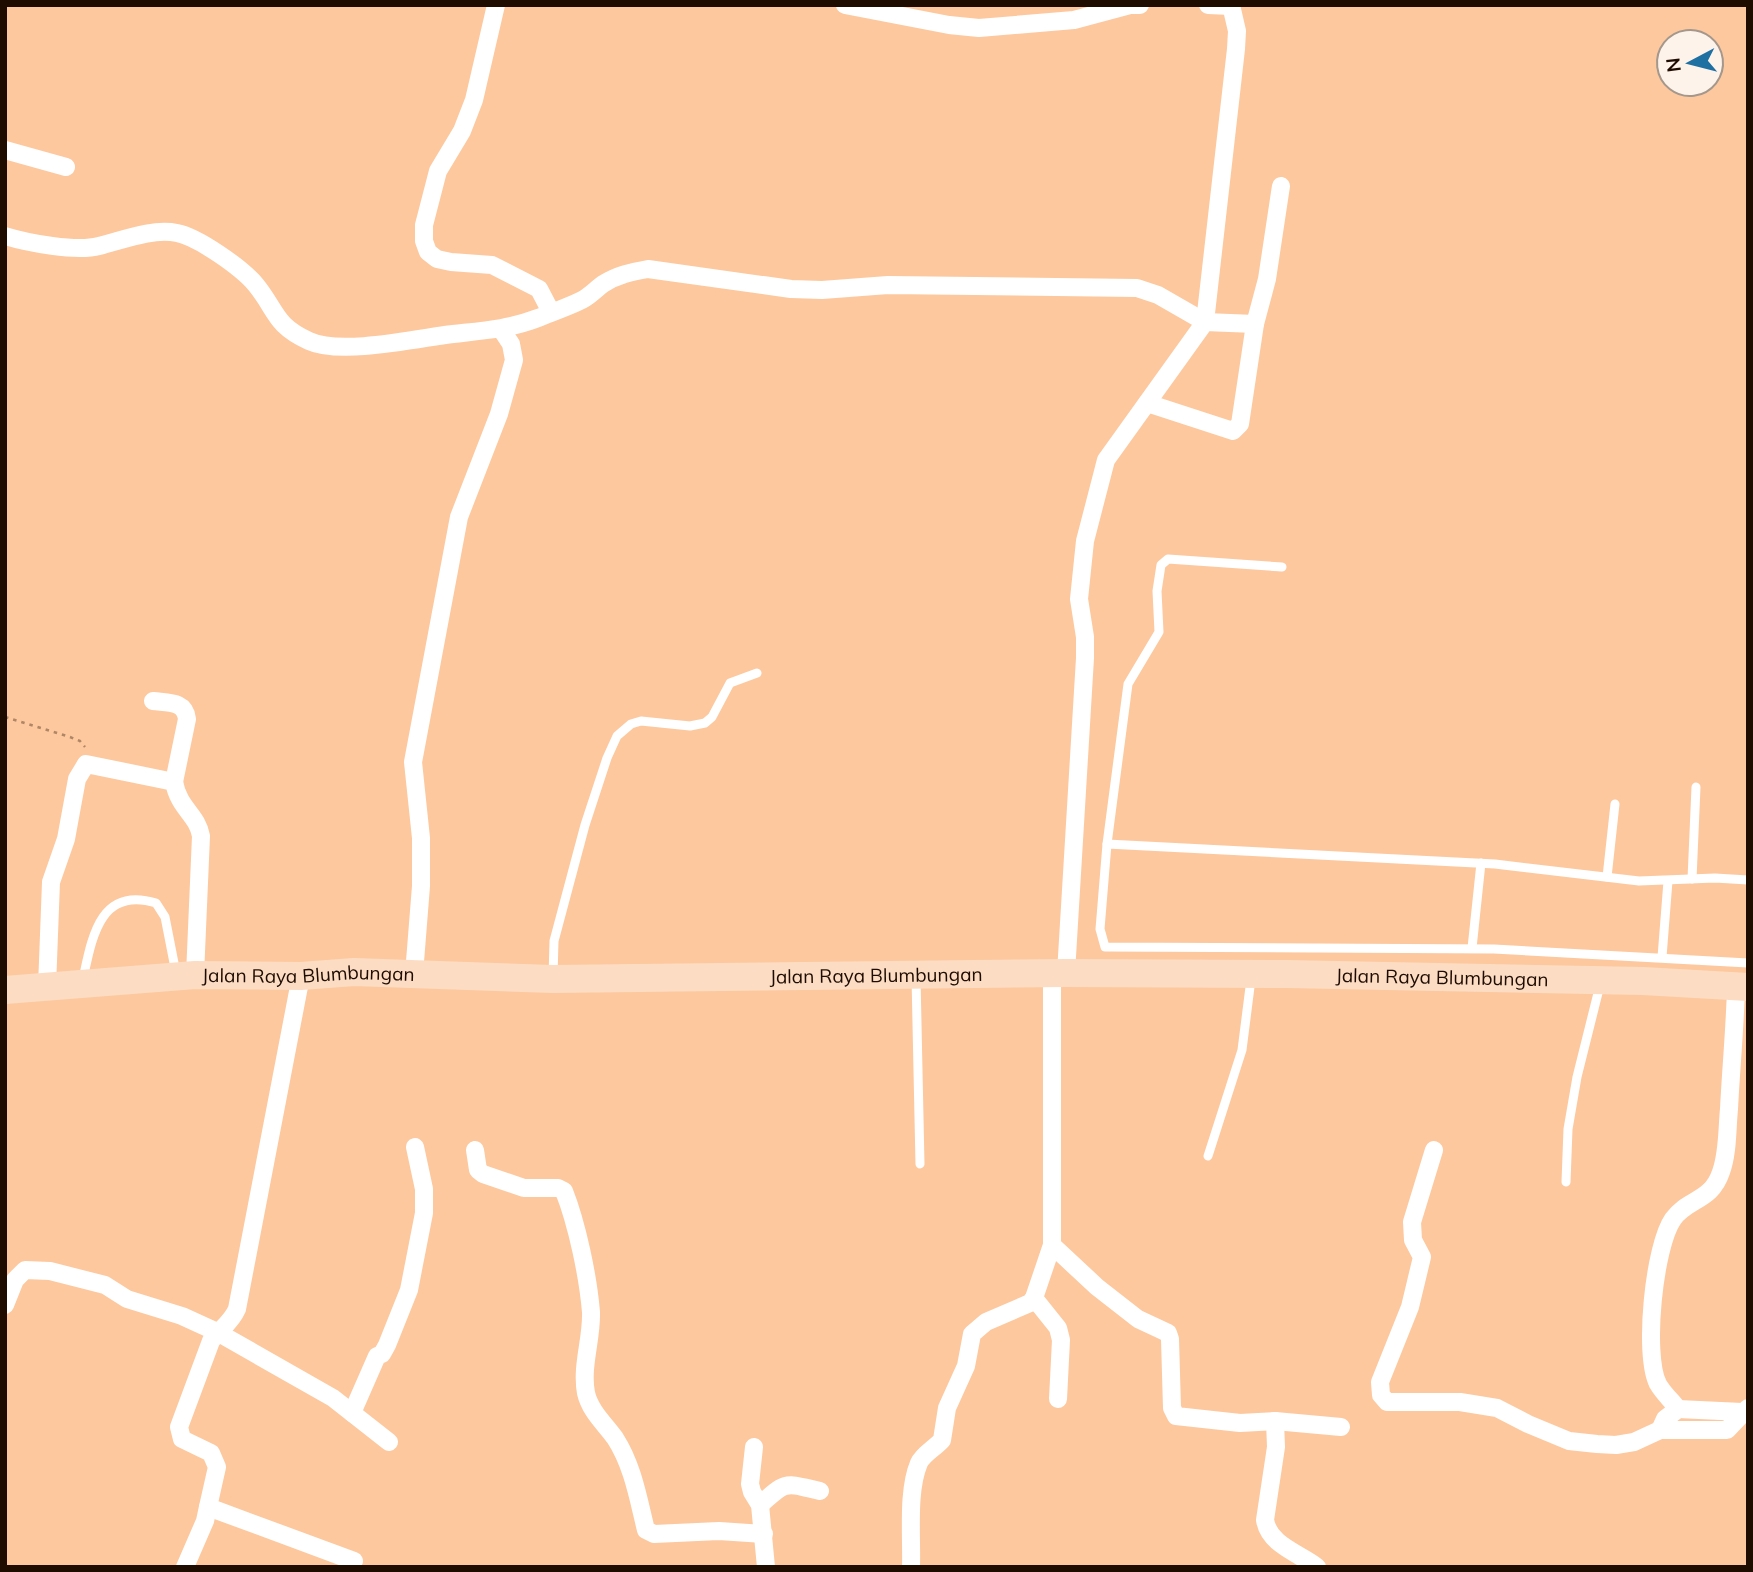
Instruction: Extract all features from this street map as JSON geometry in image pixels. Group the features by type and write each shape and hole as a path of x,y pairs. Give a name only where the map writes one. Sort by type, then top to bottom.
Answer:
{"main road":[{"name":"Jalan Raya Blumbungan","path":"5,990 186,976 301,976 354,972 553,979 1059,973 1744,979"}],"street":[{"path":"496,5 474,100 462,131 438,171 424,225 424,241 428,252 438,259 492,265 538,289 551,312"},
{"path":"845,5 948,25 979,28 1074,20 1130,5 1140,5"},
{"path":"912,1567 912,1505 918,1463 923,1455 942,1440 947,1408 966,1366 972,1334 986,1322 1030,1303 1052,1245 1059,973 1085,658 1086,637 1079,599 1085,541 1106,460 1205,322 1237,31 1231,6 1209,5"},
{"path":"5,150 66,167"},
{"path":"1147,403 1233,430 1240,424 1255,324 1267,279 1281,186"},
{"path":"5,236 79,247 97,246 140,234 176,233 240,267 257,285 281,324 312,343 366,347 501,330 584,299 626,272 648,269 791,289 822,290 888,285 1137,288 1158,295 1205,322 1255,324"},
{"path":"414,974 421,886 421,838 413,762 459,517 499,414 514,360 511,344 501,330"},
{"path":"153,701 179,705 186,711 187,719 174,782 181,804 200,826 186,976"},
{"path":"47,987 51,883 66,839 77,779 86,764 174,782"},
{"path":"185,1567 205,1521 217,1467 211,1453 182,1439 179,1427 211,1341 231,1322 237,1309 301,976"},
{"path":"1678,1409 1658,1385 1652,1364 1653,1287 1666,1229 1676,1215 1713,1189 1722,1171 1744,979"},
{"path":"352,1413 377,1356 382,1354 387,1345 409,1290 424,1213 424,1189 415,1147"},
{"path":"475,1150 478,1170 483,1174 524,1188 558,1188 564,1191 580,1245 591,1313 585,1370 586,1394 596,1414 615,1439 635,1481 646,1530 654,1534 719,1531 764,1534"},
{"path":"1434,1150 1412,1222 1411,1233 1422,1257 1410,1307 1380,1382 1381,1395 1387,1402 1460,1402 1497,1408 1569,1441 1616,1445 1634,1442 1660,1430 1727,1430 1745,1410"},
{"path":"1052,1245 1097,1287 1138,1318 1168,1332 1172,1408 1177,1416 1240,1423 1275,1421 1341,1427"},
{"path":"5,1305 19,1273 25,1270 50,1270 105,1285 127,1299 182,1316 218,1332 333,1398 389,1442"},
{"path":"1034,1298 1058,1328 1061,1340 1058,1399"},
{"path":"1660,1430 1665,1419 1678,1409 1745,1410"},
{"path":"1275,1421 1276,1447 1265,1520 1266,1530 1279,1543 1317,1567"},
{"path":"754,1447 750,1484 761,1505 766,1567"},
{"path":"761,1505 780,1486 787,1484 820,1491"},
{"path":"208,1507 354,1561"}],"lane":[{"path":"1282,567 1168,559 1161,565 1157,591 1159,632 1128,684 1107,844 1100,929 1105,947 1472,948 1662,957 1744,979"},
{"path":"553,979 554,942 581,838 607,758 617,736 631,724 641,722 690,726 705,723 712,717 730,683 757,673"},
{"path":"1692,879 1696,787"},
{"path":"1607,877 1615,804"},
{"path":"1107,844 1481,863 1639,881 1748,880"},
{"path":"1472,948 1481,863"},
{"path":"1662,957 1668,881"},
{"path":"82,984 92,939 104,916 112,906 133,898 156,903 165,917 186,976"},
{"path":"1208,1156 1242,1050 1252,974"},
{"path":"916,975 920,1164"},
{"path":"1566,1182 1572,1103 1601,979"}],"path":[{"path":"5,717 80,741 87,753 86,764"}]}
